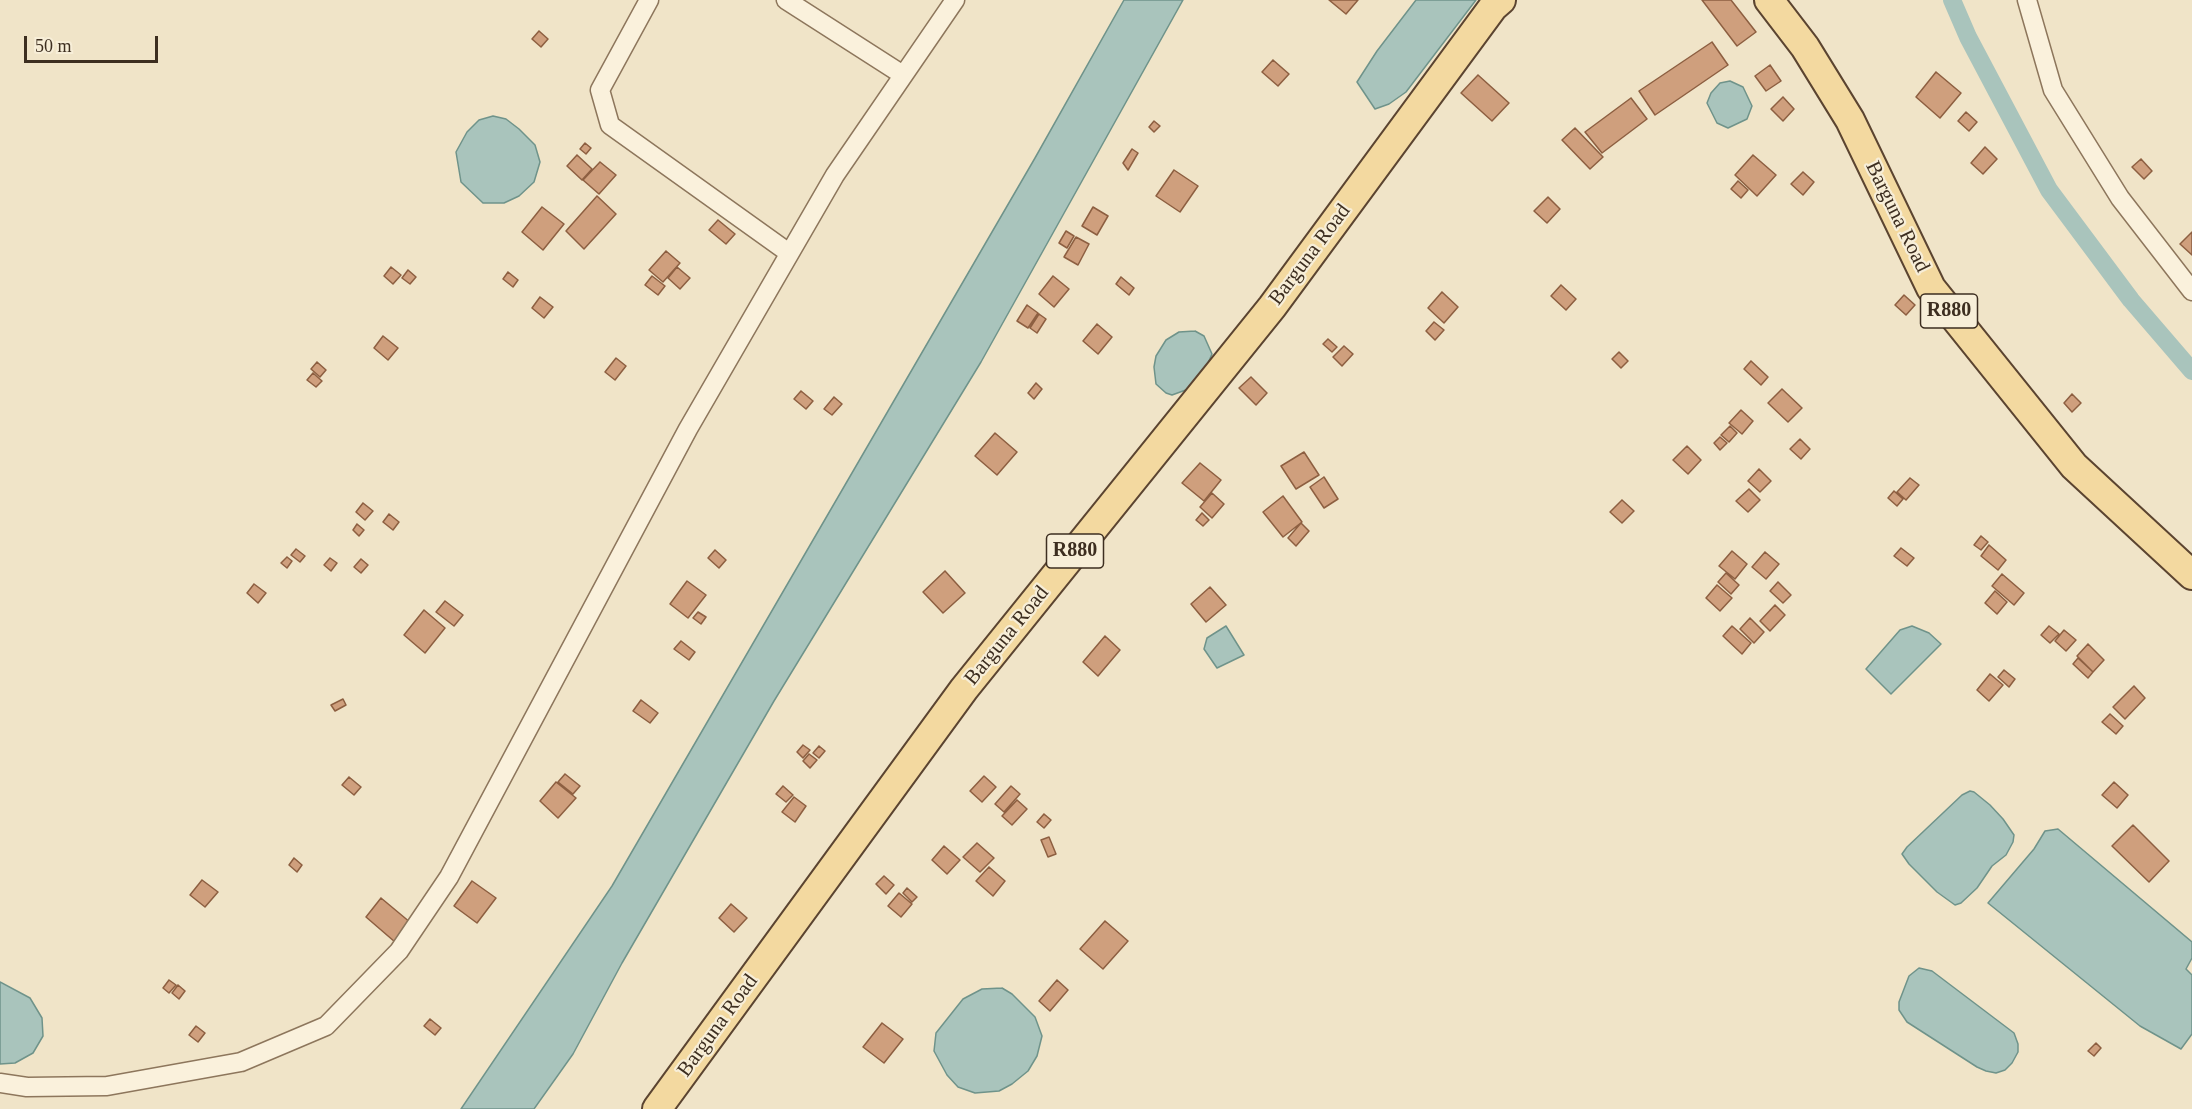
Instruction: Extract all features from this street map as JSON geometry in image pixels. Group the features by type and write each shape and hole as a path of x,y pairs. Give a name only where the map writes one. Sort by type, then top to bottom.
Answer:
{"main road":[{"name":"Barguna Road","path":"657,1109 964,689 1272,307 1501,0"},
{"name":"Barguna Road","path":"1769,0 1804,47 1850,120 1931,288 2074,466 2192,575"}],"street":[{"path":"649,0 600,90 610,124 789,253"},
{"path":"786,0 903,75"},
{"path":"0,1083 27,1087 107,1086 241,1062 326,1026 399,951 449,877 688,429 789,253 835,175 955,0"},
{"path":"2027,0 2053,90 2120,198 2192,291"}],"water":[{"path":"1124,0 1183,0 981,362 774,701 622,963 573,1054 534,1109 461,1109 612,886 1035,158"},
{"path":"1416,0 1476,0 1406,92 1389,104 1375,109 1357,82 1377,51"},
{"path":"1730,81 1743,87 1752,106 1747,119 1728,128 1717,123 1707,103 1711,93 1720,83"},
{"path":"493,116 506,119 519,129 535,145 540,162 534,182 519,196 504,203 483,203 461,182 456,152 467,132 479,120"},
{"path":"1195,331 1204,336 1212,354 1205,370 1194,387 1172,395 1166,393 1156,384 1154,367 1156,356 1166,340 1179,332"},
{"path":"1226,626 1244,655 1217,668 1204,649 1207,638"},
{"path":"1912,626 1929,633 1941,644 1891,694 1866,669 1900,630"},
{"path":"1970,791 1990,805 2014,835 2006,855 1992,866 1977,888 1961,903 1955,905 1937,892 1902,854 1962,795"},
{"path":"2058,829 2192,942 2192,958 2186,969 2192,975 2192,1034 2181,1049 2140,1026 1988,903 2034,849 2045,831"},
{"path":"1919,968 1932,971 2014,1033 2018,1052 2005,1070 1996,1073 1977,1067 1907,1022 1899,1010 1899,1002 1909,976"},
{"path":"0,982 30,998 42,1018 43,1036 33,1053 15,1063 0,1064"},
{"path":"1002,988 1012,994 1035,1017 1042,1036 1037,1056 1028,1071 1012,1084 999,1091 975,1093 958,1087 947,1075 934,1051 936,1033 963,999 982,989"}],"building":[{"path":"1329,0 1358,0 1346,14"},
{"path":"1702,0 1731,0 1756,32 1737,46"},
{"path":"539,31 548,39 541,47 532,39"},
{"path":"1712,42 1728,65 1655,115 1639,91"},
{"path":"1273,60 1289,74 1278,86 1262,72"},
{"path":"1770,65 1781,81 1766,91 1755,76"},
{"path":"1936,72 1961,93 1940,118 1916,97"},
{"path":"1478,75 1509,103 1492,121 1461,93"},
{"path":"1783,97 1794,109 1783,121 1771,109"},
{"path":"1631,98 1647,119 1602,153 1585,132"},
{"path":"1966,112 1977,122 1969,131 1958,121"},
{"path":"1154,121 1160,126 1154,132 1149,127"},
{"path":"1575,128 1603,157 1590,169 1562,140"},
{"path":"585,143 591,148 586,154 580,149"},
{"path":"1985,147 1997,159 1983,174 1971,163"},
{"path":"1132,149 1138,153 1128,170 1123,163"},
{"path":"577,155 592,169 582,180 567,166"},
{"path":"1753,155 1776,175 1757,196 1735,175"},
{"path":"2141,159 2152,171 2144,179 2132,167"},
{"path":"600,162 616,175 599,194 583,180"},
{"path":"1174,170 1198,186 1180,212 1156,196"},
{"path":"1803,172 1814,182 1803,195 1791,184"},
{"path":"1738,181 1748,190 1741,198 1731,189"},
{"path":"597,196 616,214 584,249 566,231"},
{"path":"1548,197 1560,209 1547,223 1534,211"},
{"path":"542,207 564,224 543,250 522,232"},
{"path":"1093,207 1108,216 1097,235 1082,226"},
{"path":"718,220 735,234 726,244 709,230"},
{"path":"1066,231 1074,236 1067,248 1059,243"},
{"path":"2192,232 2192,255 2180,244"},
{"path":"1076,237 1089,244 1078,265 1064,257"},
{"path":"666,251 680,263 663,282 649,270"},
{"path":"391,267 401,275 393,284 384,276"},
{"path":"677,267 690,278 680,289 668,278"},
{"path":"408,270 416,277 410,284 402,278"},
{"path":"508,272 518,280 513,287 503,279"},
{"path":"652,276 665,286 658,295 645,285"},
{"path":"1053,276 1069,289 1054,307 1039,294"},
{"path":"1121,277 1134,288 1129,295 1116,284"},
{"path":"1561,285 1576,299 1566,310 1551,296"},
{"path":"1442,292 1458,307 1444,323 1428,308"},
{"path":"1904,295 1915,305 1906,315 1895,305"},
{"path":"540,297 553,307 544,318 532,308"},
{"path":"1027,305 1038,313 1028,328 1017,321"},
{"path":"1039,314 1046,319 1037,333 1030,328"},
{"path":"1434,322 1444,330 1435,340 1426,331"},
{"path":"1097,324 1112,337 1098,354 1083,341"},
{"path":"383,336 398,348 388,360 374,348"},
{"path":"1328,339 1337,347 1332,352 1323,344"},
{"path":"1344,346 1353,354 1342,366 1333,357"},
{"path":"1619,352 1628,361 1621,368 1612,359"},
{"path":"616,358 626,366 615,380 605,372"},
{"path":"1751,361 1768,377 1761,385 1744,369"},
{"path":"317,362 326,370 320,377 311,369"},
{"path":"313,373 322,381 316,387 307,380"},
{"path":"1251,377 1267,393 1256,405 1239,388"},
{"path":"1036,383 1042,389 1034,399 1028,393"},
{"path":"1782,389 1802,408 1788,422 1768,403"},
{"path":"801,391 813,401 806,409 794,399"},
{"path":"2072,394 2081,403 2072,412 2064,403"},
{"path":"834,397 842,404 832,415 824,409"},
{"path":"1741,410 1753,421 1742,434 1729,423"},
{"path":"1730,426 1737,433 1729,442 1721,435"},
{"path":"995,433 1017,452 997,475 975,456"},
{"path":"1720,437 1727,443 1720,450 1714,443"},
{"path":"1800,439 1810,449 1801,459 1790,449"},
{"path":"1687,446 1701,460 1688,474 1673,460"},
{"path":"1304,452 1319,475 1296,489 1281,466"},
{"path":"1200,463 1221,480 1204,501 1182,483"},
{"path":"1759,469 1771,481 1760,492 1748,481"},
{"path":"1324,477 1338,499 1324,508 1310,487"},
{"path":"1910,478 1919,485 1906,500 1897,492"},
{"path":"1749,489 1760,500 1748,512 1736,501"},
{"path":"1894,491 1903,499 1897,506 1888,498"},
{"path":"1212,493 1224,504 1212,518 1200,507"},
{"path":"1283,496 1302,522 1283,537 1263,512"},
{"path":"1622,500 1634,511 1622,523 1610,512"},
{"path":"363,503 373,511 365,520 356,512"},
{"path":"1202,513 1209,520 1203,526 1196,520"},
{"path":"389,514 399,522 393,530 383,522"},
{"path":"1301,523 1309,531 1296,546 1288,538"},
{"path":"357,524 364,530 359,536 353,530"},
{"path":"1981,536 1988,542 1981,550 1974,545"},
{"path":"1989,545 2006,560 1998,570 1981,556"},
{"path":"1901,548 1914,558 1907,566 1894,556"},
{"path":"296,549 305,556 300,562 291,555"},
{"path":"715,550 726,560 719,568 708,558"},
{"path":"1732,551 1747,564 1735,579 1719,566"},
{"path":"1765,552 1779,564 1766,579 1752,567"},
{"path":"287,557 292,561 287,568 281,563"},
{"path":"330,558 337,563 331,571 324,565"},
{"path":"361,559 368,565 361,573 354,567"},
{"path":"945,571 965,593 943,613 923,592"},
{"path":"1726,573 1739,585 1731,594 1718,582"},
{"path":"2002,574 2024,593 2014,605 1992,586"},
{"path":"687,581 706,595 688,618 670,604"},
{"path":"1778,582 1791,595 1783,603 1770,591"},
{"path":"254,584 266,593 258,603 247,593"},
{"path":"1717,585 1732,598 1720,611 1706,598"},
{"path":"1210,587 1226,605 1206,622 1191,604"},
{"path":"1995,591 2007,602 1997,614 1985,603"},
{"path":"445,601 463,615 454,626 436,612"},
{"path":"1775,605 1785,615 1770,631 1760,621"},
{"path":"424,610 445,628 425,653 404,635"},
{"path":"698,612 706,617 701,624 693,618"},
{"path":"1750,618 1764,632 1754,643 1740,629"},
{"path":"1732,626 1751,643 1742,654 1723,636"},
{"path":"2049,626 2059,634 2050,643 2041,635"},
{"path":"2064,630 2076,640 2066,651 2055,641"},
{"path":"1105,636 1120,650 1098,676 1083,662"},
{"path":"681,641 695,652 689,660 674,649"},
{"path":"2088,644 2104,660 2093,672 2077,656"},
{"path":"2078,658 2093,672 2088,678 2073,664"},
{"path":"2004,670 2015,679 2009,687 1998,677"},
{"path":"1990,674 2003,685 1989,701 1977,690"},
{"path":"2134,686 2145,698 2125,719 2113,707"},
{"path":"343,699 346,705 335,711 331,705"},
{"path":"641,700 658,713 650,723 633,711"},
{"path":"2110,714 2123,726 2116,734 2102,722"},
{"path":"803,745 810,750 803,758 797,752"},
{"path":"819,746 825,751 819,758 813,753"},
{"path":"809,754 817,760 810,768 803,761"},
{"path":"565,774 580,786 573,794 558,782"},
{"path":"984,776 996,787 982,802 970,791"},
{"path":"349,777 361,787 354,795 342,785"},
{"path":"556,782 576,798 558,818 540,801"},
{"path":"2114,782 2128,795 2117,808 2102,795"},
{"path":"783,786 793,795 786,802 776,794"},
{"path":"1011,786 1020,794 1004,812 995,804"},
{"path":"794,797 806,806 795,822 782,812"},
{"path":"1017,800 1027,809 1012,825 1002,816"},
{"path":"1044,814 1051,820 1044,828 1037,822"},
{"path":"2133,825 2169,861 2149,882 2112,846"},
{"path":"1049,837 1056,854 1048,857 1041,840"},
{"path":"977,843 994,858 980,872 963,857"},
{"path":"944,846 960,860 947,874 932,860"},
{"path":"294,858 302,865 297,872 289,865"},
{"path":"989,867 1005,881 993,896 976,881"},
{"path":"884,876 894,885 886,894 876,884"},
{"path":"202,880 218,892 205,907 190,895"},
{"path":"472,881 496,898 477,923 454,906"},
{"path":"907,888 917,897 912,902 903,893"},
{"path":"899,893 912,904 901,917 888,906"},
{"path":"381,898 411,923 395,942 366,917"},
{"path":"731,904 747,918 734,932 719,918"},
{"path":"1105,921 1128,941 1103,969 1080,949"},
{"path":"169,980 176,985 169,993 163,988"},
{"path":"1057,980 1068,990 1050,1011 1039,1001"},
{"path":"178,985 185,991 179,999 172,993"},
{"path":"430,1019 441,1028 435,1035 424,1026"},
{"path":"882,1023 903,1039 884,1063 863,1047"},
{"path":"196,1026 205,1033 198,1042 189,1035"},
{"path":"2096,1043 2101,1048 2094,1056 2088,1051"}],"waterway":[{"path":"1952,0 1968,37 2049,190 2131,300 2192,371"}]}
